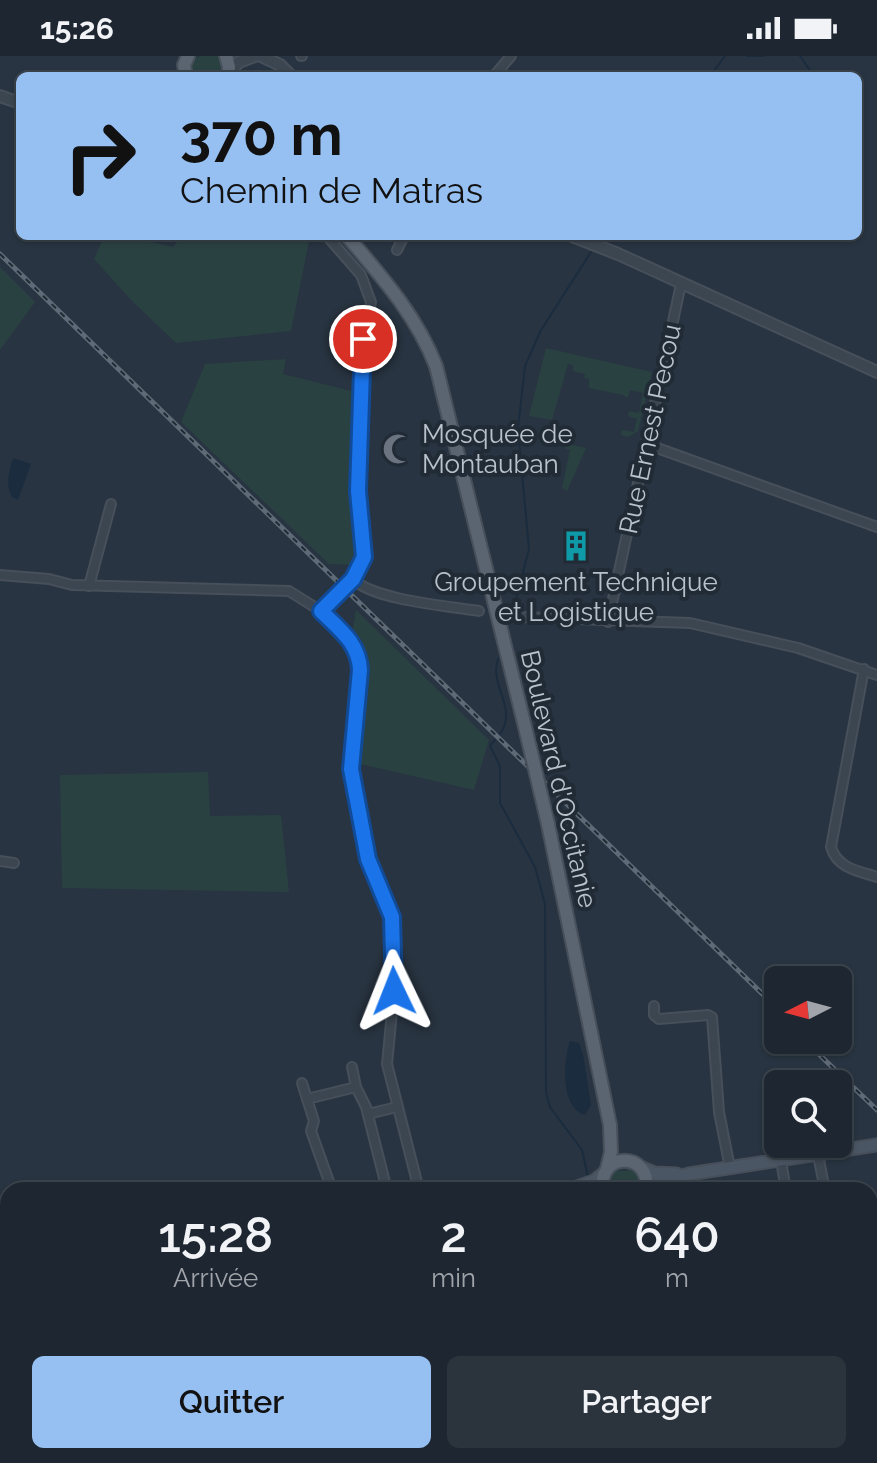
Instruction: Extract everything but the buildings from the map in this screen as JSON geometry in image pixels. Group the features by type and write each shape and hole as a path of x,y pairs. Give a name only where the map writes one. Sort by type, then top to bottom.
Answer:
{"main road":[{"name":"Boulevard d'Occitanie","path":"350,240 406,307 436,366 548,824 610,1125 611,1152 604,1182"},
{"name":"Boulevard d'Occitanie","path":"610,1125 622,1153 636,1164 647,1182"},
{"path":"852,1149 877,1145"},
{"path":"659,1182 689,1174 800,1158"},
{"path":"591,1182 616,1162 636,1164 658,1173 689,1174"}],"street":[{"path":"230,72 239,62 255,56"},
{"path":"261,56 287,72"},
{"path":"497,72 511,56"},
{"path":"321,611 353,579 364,557 358,491 363,339 371,302 361,275 330,240"},
{"path":"397,250 402,240"},
{"path":"582,240 877,372"},
{"name":"Rue Ernest Pecou","path":"608,622 681,284"},
{"path":"646,444 877,527"},
{"path":"89,586 111,504"},
{"path":"0,575 89,586 278,589 300,596 321,611 352,643 359,654 360,670 351,769 368,859 392,917 394,991 387,1064 417,1182"},
{"path":"353,579 359,586 376,593 479,611"},
{"path":"520,617 690,623 798,648 877,675"},
{"path":"864,669 831,847 833,856 845,867 877,877"},
{"path":"0,861 14,863"},
{"path":"654,1006 654,1015 659,1019 712,1017 719,1112 730,1168"},
{"path":"352,1067 356,1087 368,1114 385,1182"},
{"path":"302,1083 314,1121 311,1131 329,1182"},
{"path":"307,1099 356,1087"},
{"path":"368,1114 397,1107"},
{"path":"819,1158 823,1182"},
{"path":"781,1161 785,1182"}],"green space":[{"path":"219,56 224,71 191,72 192,59"},
{"path":"102,240 143,240 173,247 178,240 309,240 291,331 176,343 94,259"},
{"path":"0,267 35,302 0,350"},
{"path":"546,348 652,372 638,431 628,437 621,435 622,430 634,432 637,419 628,416 629,411 639,413 643,393 630,390 628,398 589,388 589,379 584,378 585,374 573,371 573,365 568,364 552,420 529,416"},
{"path":"286,359 283,374 355,392 353,484 357,565 329,564 181,422 205,364"},
{"path":"565,443 586,448 567,491 562,488 570,450 564,448"},
{"path":"356,610 489,740 474,790 360,764 366,658 352,636"},
{"path":"208,772 210,816 281,815 289,892 62,888 60,775"},
{"path":"629,1168 639,1176 639,1182 609,1182 613,1171"}],"water":[{"path":"13,458 31,464 18,500 12,497 8,482"},
{"path":"570,1041 579,1043 583,1054 591,1105 585,1115 577,1111 567,1094 565,1071"}],"waterway":[{"path":"713,72 725,56"},
{"path":"747,56 764,56"},
{"path":"800,56 811,72"},
{"path":"512,615 529,549 518,429 525,366 541,330 591,252"},
{"path":"498,659 497,676 506,716 503,730 490,746 500,766 500,803 535,867 545,904 546,1092 550,1107 582,1150 588,1177"}],"railway":[{"path":"0,254 764,995"},
{"path":"819,1054 877,1110"}],"place":[{"name":"Mosquée de Montauban","path":"398,449"},
{"name":"Groupement Technique et Logistique","path":"576,546"}],"route":[{"path":"363,339 358,491 364,557 358,573 321,611 359,654 351,769 368,859 392,917 394,991"}]}
